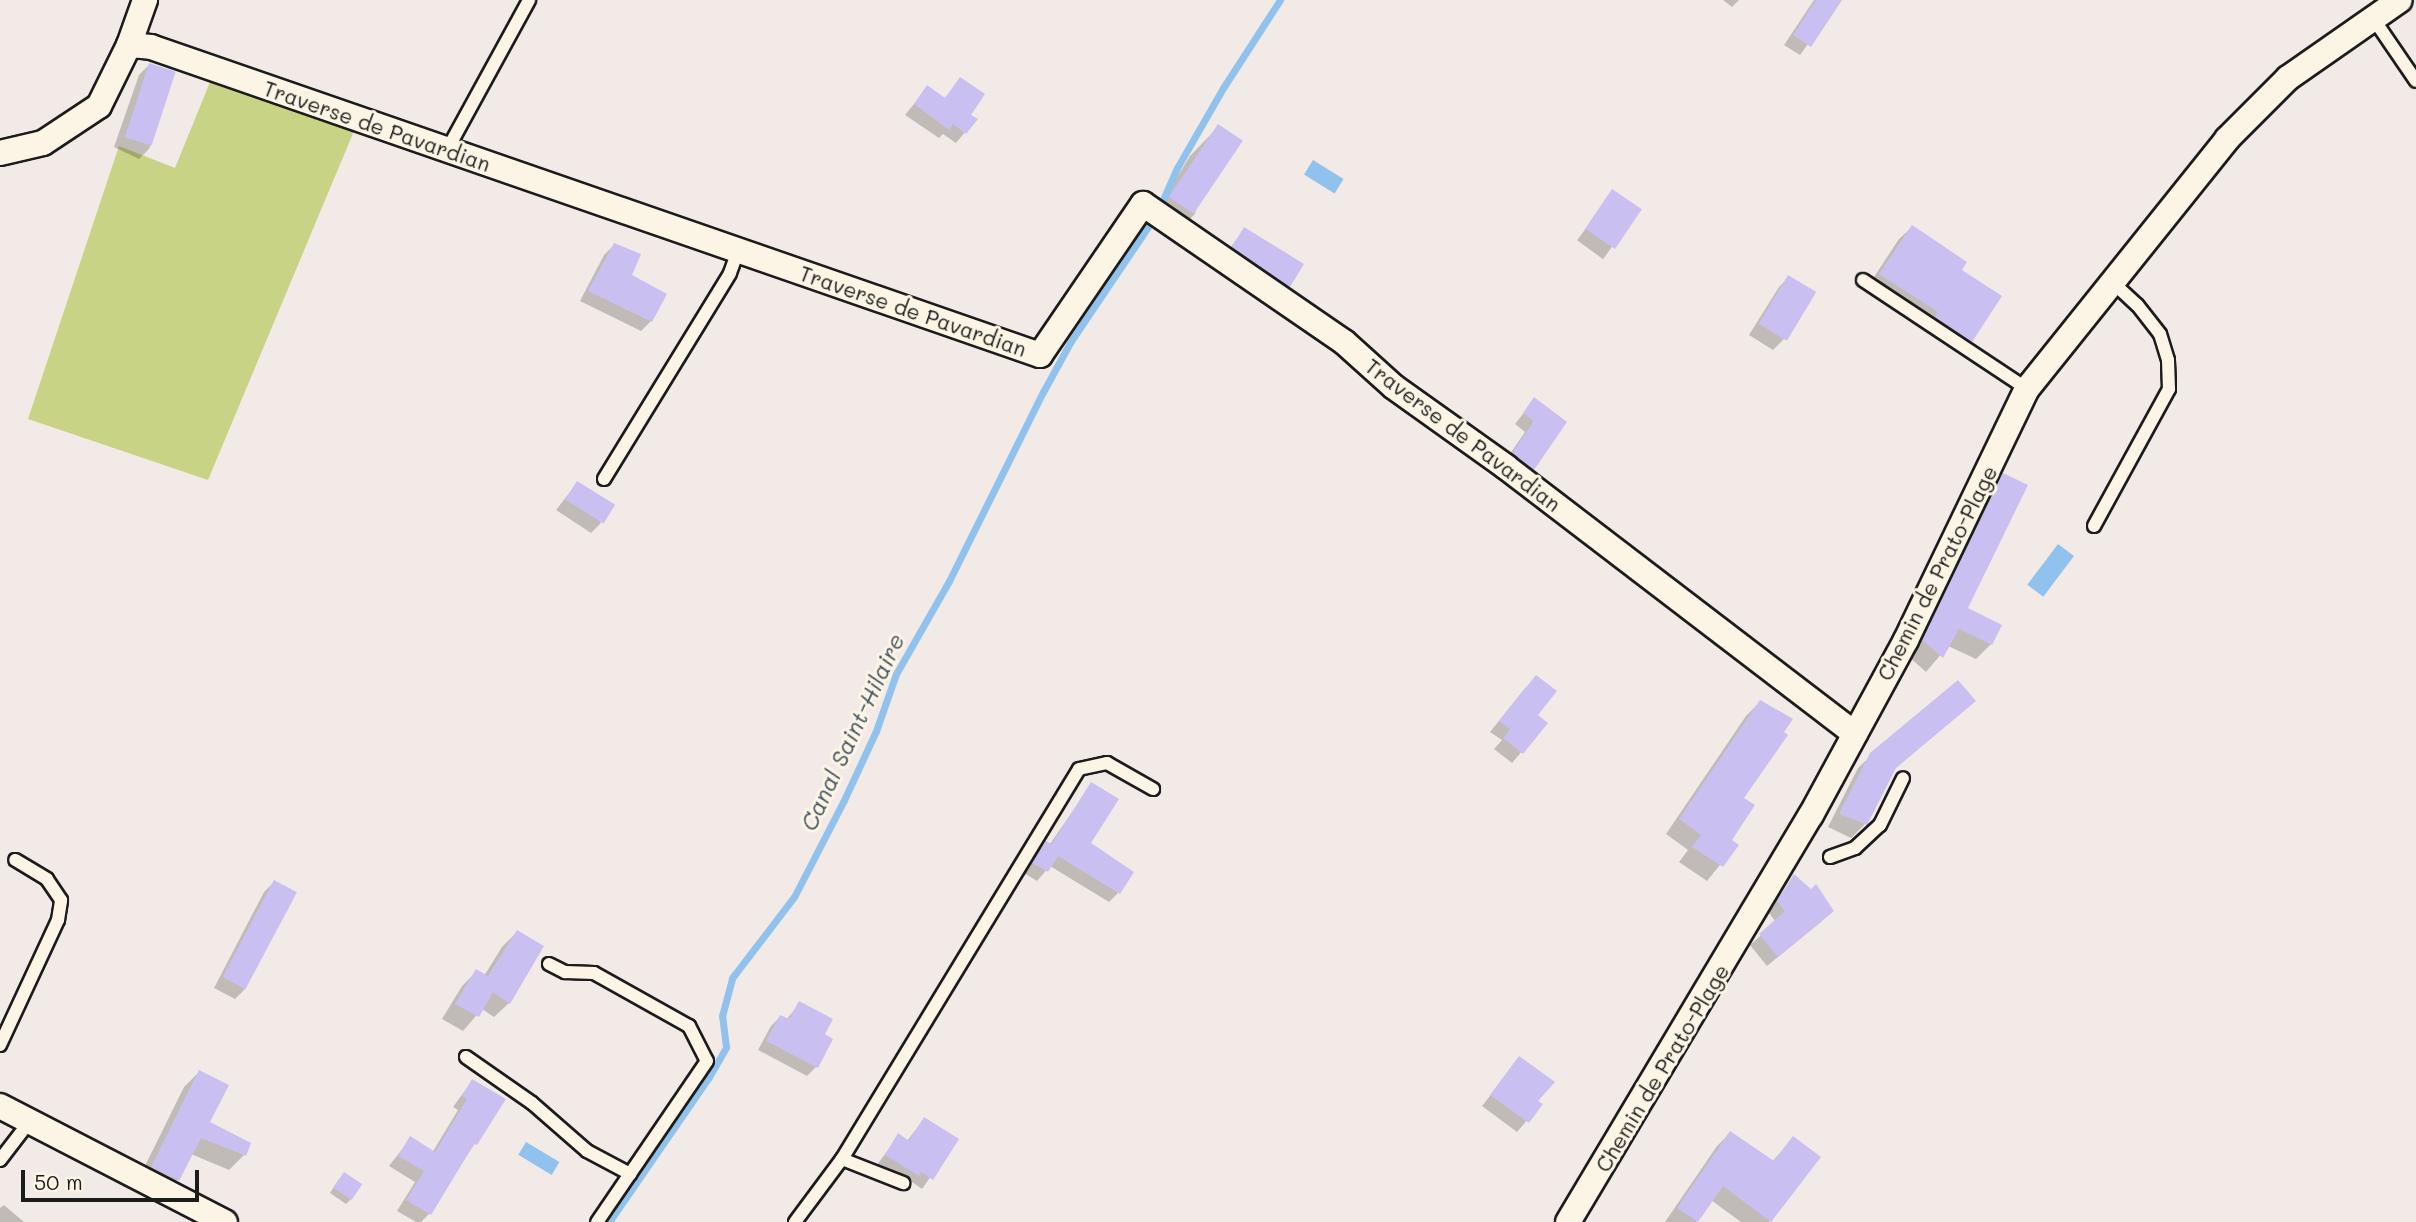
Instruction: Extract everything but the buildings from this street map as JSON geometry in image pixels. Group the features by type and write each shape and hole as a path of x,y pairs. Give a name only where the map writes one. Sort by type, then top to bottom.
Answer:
{"street":[{"path":"0,153 43,143 99,106 129,45 145,0"},
{"name":"Chemin de Prato-Plage","path":"1568,1222 1811,815 1906,640 2027,389 2227,138 2288,78 2399,0"},
{"name":"Traverse de Pavardian","path":"129,45 151,47 1040,355 1143,204 1344,342 1394,387 1506,467 1855,734"},
{"path":"0,1106 225,1222"}],"lane":[{"path":"447,150 529,0"},
{"path":"2372,18 2416,81"},
{"path":"604,479 730,273 738,251"},
{"path":"1863,280 2027,389"},
{"path":"2094,526 2169,389 2168,360 2160,334 2137,305 2112,282"},
{"path":"795,1222 842,1159 1079,769 1107,762 1153,789"},
{"path":"1830,856 1855,848 1880,825 1903,778"},
{"path":"0,1045 58,920 61,900 47,879 15,860"},
{"path":"549,964 565,972 594,973 689,1026 707,1060 597,1222"},
{"path":"466,1057 532,1103 587,1151 630,1174"},
{"path":"0,1160 30,1121"},
{"path":"842,1159 902,1183"}],"green space":[{"path":"210,82 354,131 208,480 28,419 119,146 175,168"}],"water":[{"path":"1313,160 1344,179 1335,193 1304,174"},
{"path":"2058,544 2074,556 2043,597 2027,585"},
{"path":"526,1142 559,1162 552,1175 518,1155"}],"waterway":[{"name":"Canal Saint-Hilaire","path":"1158,211 1177,168 1223,88 1280,0"},
{"name":"Canal Saint-Hilaire","path":"609,1222 709,1077 726,1047 722,1016 732,978 794,897 876,731 896,674 949,581 1043,392 1071,341 1154,218"}]}
